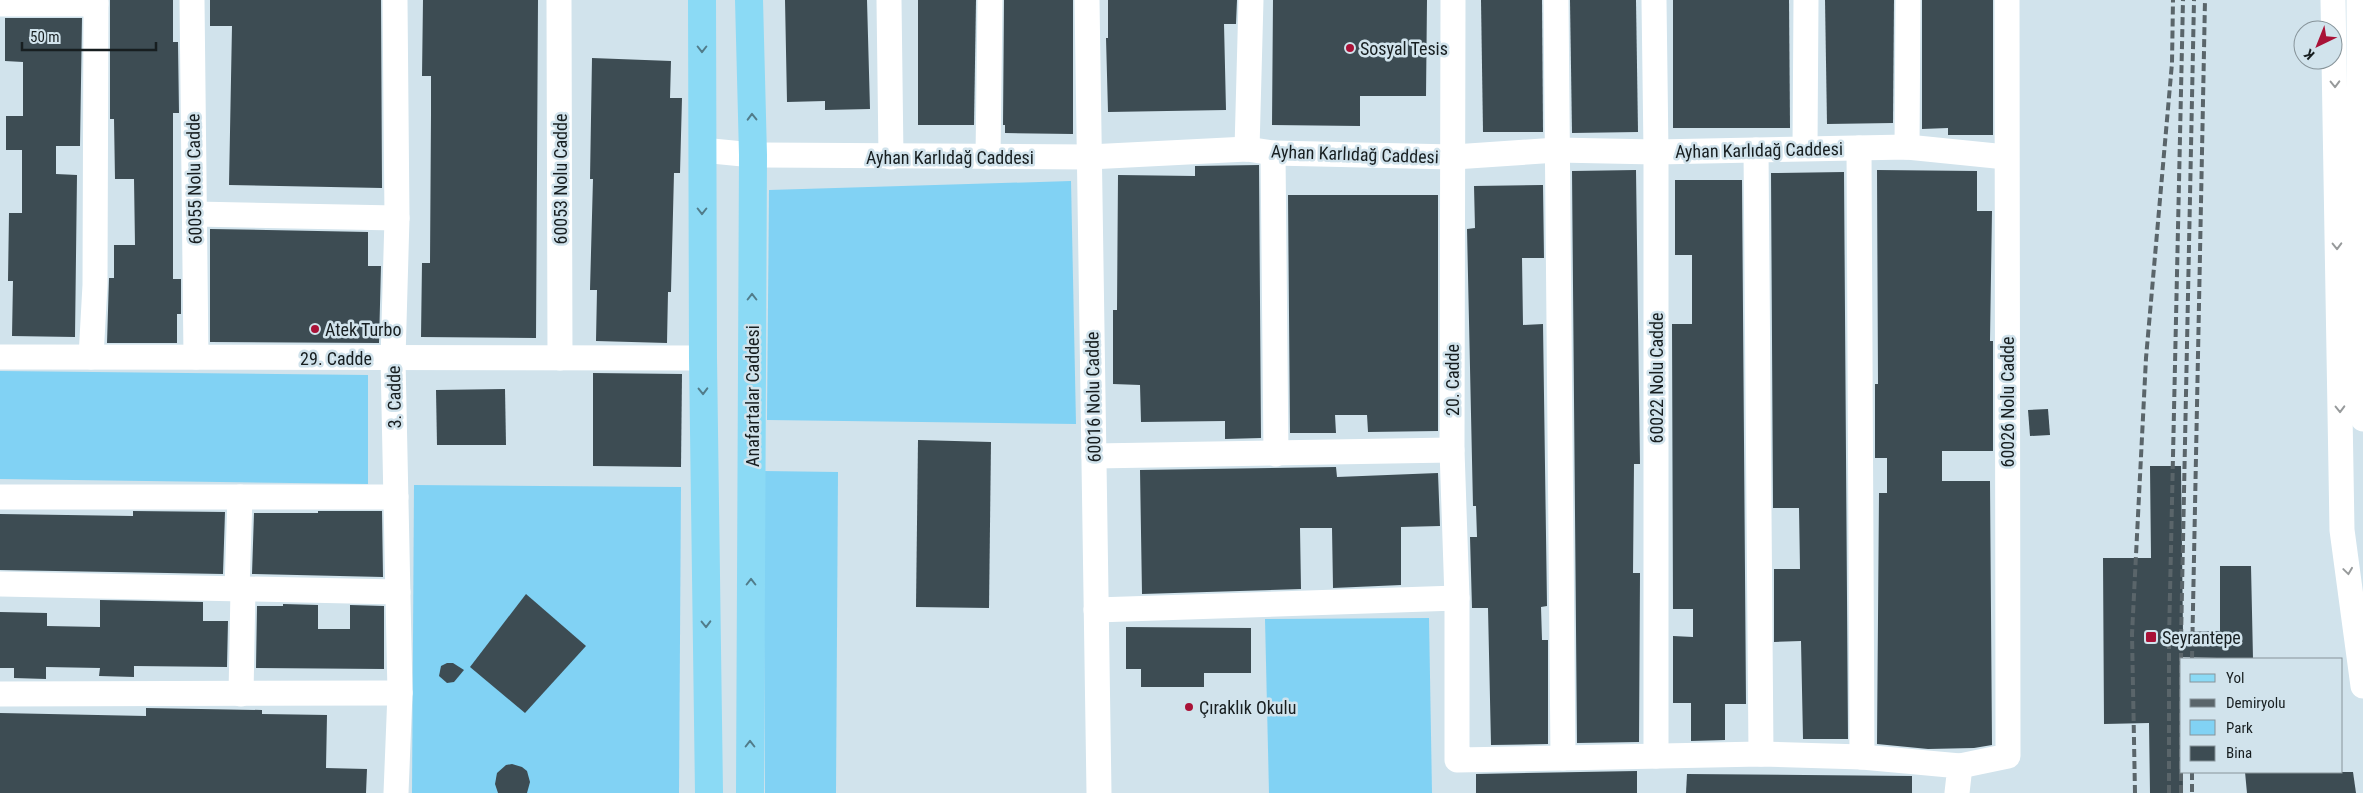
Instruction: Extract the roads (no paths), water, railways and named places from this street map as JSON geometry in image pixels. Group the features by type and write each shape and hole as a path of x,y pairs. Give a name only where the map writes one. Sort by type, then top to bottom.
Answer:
{"main road":[{"path":"702,0 703,358 708,793"},
{"name":"Anafartalar Caddesi","path":"749,0 753,155 750,793"}],"street":[{"name":"60055 Nolu Cadde","path":"192,0 196,357"},
{"name":"3. Cadde","path":"395,0 397,218 393,359 400,693 396,793"},
{"name":"60053 Nolu Cadde","path":"559,0 560,358"},
{"path":"889,0 891,157"},
{"path":"988,157 990,0"},
{"name":"60016 Nolu Cadde","path":"1087,0 1099,793"},
{"path":"1247,149 1251,0"},
{"name":"20. Cadde","path":"1453,0 1452,450 1457,598 1457,760 1562,758"},
{"path":"1556,0 1562,758 1761,754 1862,757 1960,766 1957,793"},
{"name":"60022 Nolu Cadde","path":"1654,0 1656,152 1656,756"},
{"path":"1805,148 1806,0"},
{"path":"1907,147 1908,0"},
{"name":"60026 Nolu Cadde","path":"1960,766 2008,756 2007,0"},
{"path":"2333,0 2342,530 2363,686"},
{"path":"2359,0 2360,318 2363,419"},
{"path":"0,4 96,2 95,285 91,357"},
{"name":"Ayhan Karlıdağ Caddesi","path":"702,150 753,155 1089,157 1247,149 1274,153 1454,156 1557,150 1656,152 1907,147 2006,157"},
{"path":"1859,148 1862,757"},
{"path":"1756,150 1761,754"},
{"path":"1274,153 1276,454"},
{"path":"195,214 397,218"},
{"name":"29. Cadde","path":"0,357 703,358"},
{"path":"1094,456 1452,450"},
{"path":"0,497 396,497"},
{"path":"240,497 241,694"},
{"path":"0,584 398,592"},
{"path":"1096,610 1457,598"},
{"path":"0,694 400,693"}],"railway":[{"path":"2135,793 2132,634 2146,358 2172,63 2173,0"},
{"path":"2169,793 2169,639 2183,0"},
{"path":"2181,658 2194,0"},
{"path":"2192,658 2205,0"},
{"path":"2181,773 2181,793"},
{"path":"2192,773 2192,793"}],"place":[{"name":"Sosyal Tesis","path":"1350,48"},
{"name":"Atek Turbo","path":"315,329"},
{"name":"Seyrantepe","path":"2151,637"},
{"name":"Çıraklık Okulu","path":"1189,707"}]}
